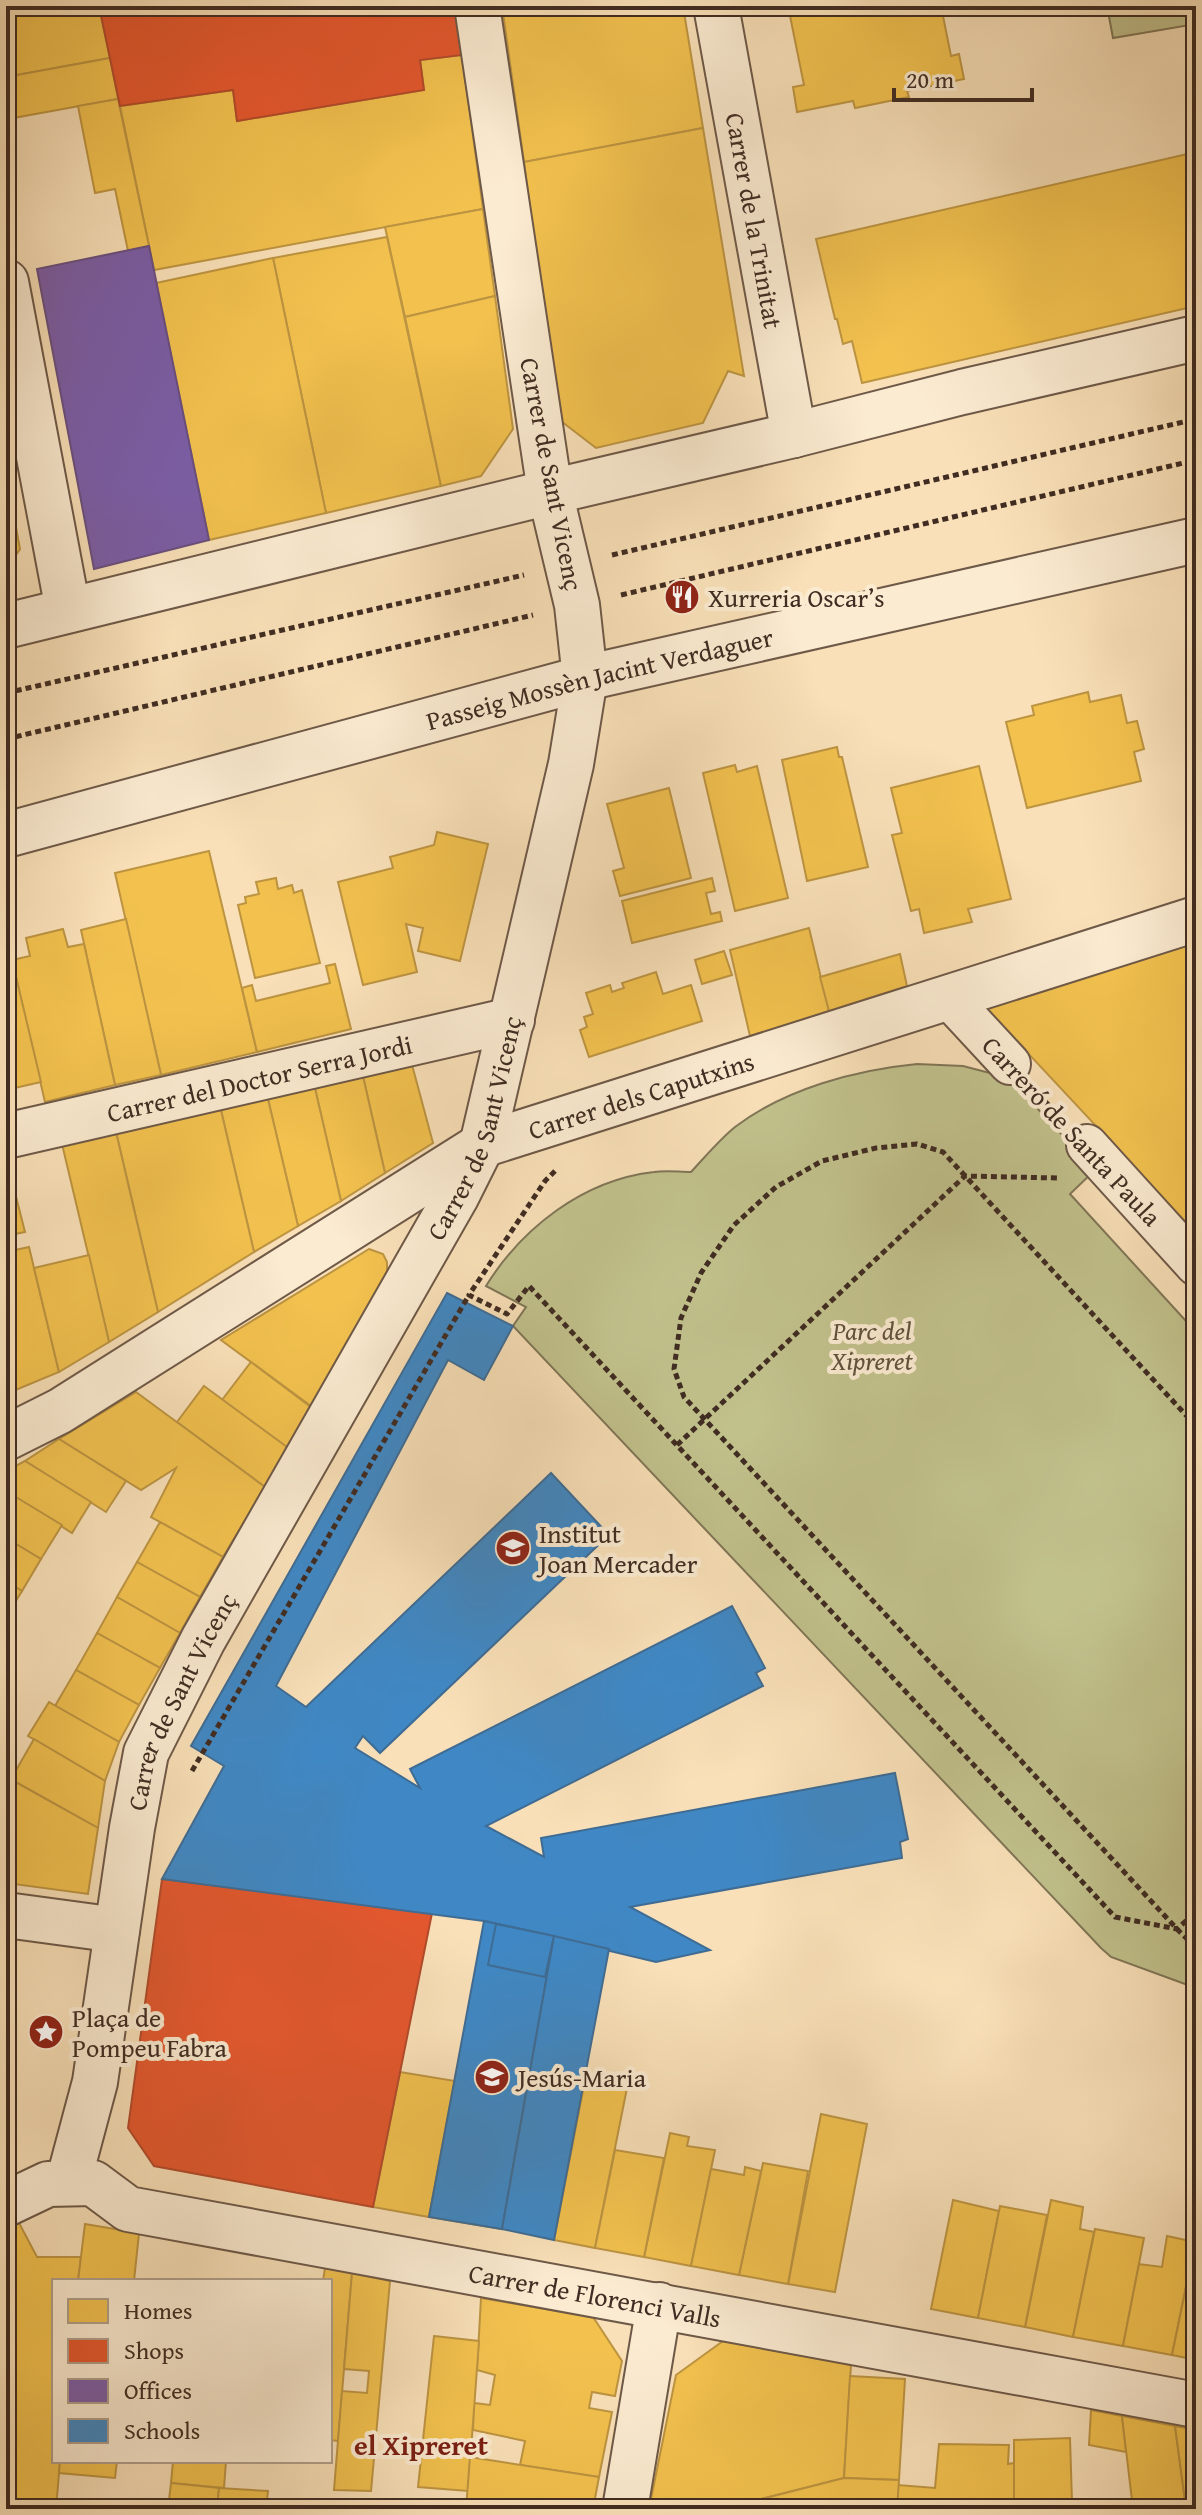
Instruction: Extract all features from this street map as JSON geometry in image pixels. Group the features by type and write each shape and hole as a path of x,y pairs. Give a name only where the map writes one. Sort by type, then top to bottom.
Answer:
{"street":[{"name":"Carrer de Sant Vicenç","path":"68,2183 95,2082 146,1753 203,1640 457,1195 482,1145 571,764 585,678 577,605 550,492 477,6"},
{"name":"Carrer de la Trinitat","path":"716,6 794,435"},
{"path":"6,282 68,610"},
{"path":"6,626 962,392 1196,338"},
{"name":"Passeig Mossèn Jacint Verdaguer","path":"6,835 585,678 1196,540"},
{"name":"Carrer dels Caputxins","path":"6,1438 60,1411 482,1145 1196,919"},
{"name":"Carreró de Santa Paula","path":"948,997 1010,1064"},
{"name":"Carrer del Doctor Serra Jordi","path":"6,1136 512,1020"},
{"name":"Carreró de Santa Paula","path":"1087,1145 1196,1265"},
{"path":"6,1915 117,1930"},
{"name":"Carrer de Florenci Valls","path":"6,2204 48,2184 93,2183 128,2209 1196,2405"},
{"path":"625,2509 659,2305"}],"path":[{"name":"Carreró de Santa Paula","path":"1010,1064 1087,1145"},
{"path":"1196,1426 943,1152 917,1144 876,1148 822,1161 776,1187 734,1225 701,1273 681,1318 674,1369 684,1397 1177,1929 1188,1940 1196,1939"},
{"path":"677,1445 965,1176 1054,1177 1082,1182 1095,1197 1117,1179"},
{"path":"204,1754 469,1295 545,1181"},
{"path":"469,1295 507,1314 529,1286 1115,1917 1177,1929"},
{"path":"1177,1929 1196,1912"}],"green space":[{"path":"1107,6 1196,6 1196,24 1113,38"},
{"name":"Parc del Xipreret","path":"917,1064 963,1066 1009,1078 1095,1170 1070,1194 1196,1332 1196,1988 1111,1957 1101,1948 513,1326 526,1307 486,1286 517,1245 557,1210 579,1196 628,1177 659,1171 691,1172 735,1127 776,1102 845,1077"}],"building: Homes":[{"path":"6,6 99,6 110,58 6,77"},
{"path":"502,6 683,6 703,128 524,162"},
{"path":"788,6 941,6 951,56 959,54 964,79 907,91 909,97 855,108 853,101 797,112 793,87 804,85"},
{"path":"462,55 483,209 154,270 120,106 233,90 237,121 424,90 420,60"},
{"path":"110,58 118,99 8,119 6,77"},
{"path":"118,99 149,246 128,251 115,189 95,193 78,106"},
{"path":"703,128 744,376 728,371 703,423 596,448 557,418 524,162"},
{"path":"1196,152 1196,306 862,383 852,341 843,344 835,319 816,239"},
{"path":"483,209 495,296 405,317 385,227"},
{"path":"387,237 441,486 326,513 273,258"},
{"path":"273,258 326,513 209,540 156,283"},
{"path":"495,296 513,429 481,476 441,486 405,317"},
{"path":"6,473 20,549 6,570"},
{"path":"1088,692 1090,702 1121,695 1127,723 1137,721 1144,749 1134,752 1141,781 1027,808 1006,722 1034,715 1032,706"},
{"path":"837,747 868,867 807,881 782,760"},
{"path":"735,765 737,772 757,766 788,898 735,911 703,773"},
{"path":"979,766 1011,899 968,909 972,922 924,933 919,909 911,911 892,835 902,833 891,788"},
{"path":"669,788 691,878 620,896 613,871 624,868 607,804"},
{"path":"437,832 488,844 460,961 418,951 423,928 406,924 417,972 363,985 338,882 393,868 390,857 434,845"},
{"path":"209,851 257,1052 161,1075 115,873"},
{"path":"276,878 278,889 292,885 294,893 302,890 320,963 255,978 238,905 246,903 245,897 259,894 256,882"},
{"path":"712,878 715,891 706,893 711,914 720,912 722,921 632,943 622,901"},
{"path":"126,919 161,1075 115,1085 81,930"},
{"path":"809,928 829,1011 750,1036 730,950"},
{"path":"63,929 68,947 84,944 115,1085 45,1102 12,960 30,956 26,938"},
{"path":"1196,938 1196,1233 982,1004"},
{"path":"724,951 732,975 702,984 695,960"},
{"path":"900,954 907,986 829,1011 820,977"},
{"path":"12,960 41,1082 6,1090 6,962"},
{"path":"335,964 351,1029 257,1052 242,988 252,985 256,1001 330,983 326,966"},
{"path":"656,972 663,994 691,985 702,1021 589,1057 580,1030 587,1027 584,1017 593,1014 586,993 610,985 612,992 624,988 622,983"},
{"path":"411,1061 433,1143 385,1173 362,1072"},
{"path":"362,1072 385,1173 341,1201 314,1084"},
{"path":"314,1084 341,1201 298,1226 267,1095"},
{"path":"267,1095 298,1226 254,1252 220,1106"},
{"path":"220,1106 254,1252 158,1312 116,1132"},
{"path":"116,1132 158,1312 109,1342 62,1144"},
{"path":"6,1157 25,1232 6,1236"},
{"path":"29,1247 59,1372 6,1394 6,1252"},
{"path":"369,1249 383,1254 387,1272 311,1406 221,1340"},
{"path":"89,1255 109,1342 59,1372 34,1268"},
{"path":"251,1362 316,1411 291,1451 222,1400"},
{"path":"204,1386 287,1447 265,1487 177,1422"},
{"path":"136,1392 265,1487 223,1557 151,1517 176,1468 141,1490 59,1439"},
{"path":"59,1439 126,1481 106,1512 25,1461"},
{"path":"25,1461 91,1502 72,1533 6,1491 6,1471"},
{"path":"6,1491 62,1525 41,1559 6,1538"},
{"path":"160,1522 223,1557 200,1597 137,1562"},
{"path":"6,1538 41,1559 22,1591 6,1581"},
{"path":"137,1562 200,1597 180,1633 117,1597"},
{"path":"6,1581 22,1591 6,1617"},
{"path":"117,1597 180,1633 160,1668 97,1633"},
{"path":"97,1633 160,1668 139,1705 76,1670"},
{"path":"76,1670 139,1705 119,1742 55,1706"},
{"path":"49,1702 119,1742 105,1781 28,1736"},
{"path":"34,1739 105,1781 98,1828 11,1779"},
{"path":"15,1782 98,1828 88,1894 6,1883 6,1855"},
{"path":"400,2072 455,2081 429,2217 373,2207"},
{"path":"456,2074 526,2089 502,2229 429,2217"},
{"path":"586,2075 628,2083 595,2248 554,2240"},
{"path":"821,2114 867,2124 835,2292 788,2284"},
{"path":"670,2133 689,2137 687,2146 715,2150 691,2266 644,2257"},
{"path":"615,2150 664,2158 644,2257 595,2248"},
{"path":"763,2163 808,2171 788,2284 739,2275"},
{"path":"745,2167 761,2171 739,2275 691,2266 711,2169 744,2175"},
{"path":"953,2200 999,2211 978,2318 931,2309"},
{"path":"1051,2200 1083,2207 1080,2229 1094,2232 1073,2337 1025,2327"},
{"path":"1000,2206 1047,2215 1025,2327 978,2318"},
{"path":"18,2221 37,2257 81,2257 78,2279 52,2279 52,2463 60,2463 56,2509 6,2509 6,2227"},
{"path":"85,2224 139,2233 134,2279 78,2279"},
{"path":"1095,2229 1144,2238 1123,2346 1073,2337"},
{"path":"1167,2236 1195,2242 1172,2355 1123,2346 1139,2264 1162,2267"},
{"path":"1196,2239 1196,2360 1172,2355"},
{"path":"325,2268 352,2273 338,2441 332,2440 332,2279 323,2279"},
{"path":"352,2273 390,2281 371,2491 334,2490 342,2391 367,2393 369,2371 344,2369"},
{"path":"481,2298 593,2317 622,2361 615,2396 592,2392 589,2408 612,2412 599,2477 520,2465 525,2441 473,2430 474,2403 490,2405 495,2375 477,2370"},
{"path":"434,2336 479,2341 468,2491 418,2487"},
{"path":"723,2341 851,2365 844,2478 734,2506 651,2499 676,2375"},
{"path":"850,2376 905,2379 899,2480 844,2478"},
{"path":"1091,2410 1122,2416 1126,2452 1089,2445"},
{"path":"1122,2416 1175,2426 1186,2508 1133,2509"},
{"path":"1175,2426 1196,2430 1196,2506 1186,2508"},
{"path":"1070,2438 1072,2502 1052,2502 1052,2509 1014,2509 1014,2440"},
{"path":"939,2444 1009,2445 1008,2464 1014,2463 1014,2509 897,2509 898,2485 935,2488"},
{"path":"470,2457 599,2477 593,2509 466,2509"},
{"path":"60,2463 117,2463 115,2478 59,2473"},
{"path":"173,2463 226,2463 224,2488 171,2483"},
{"path":"844,2478 899,2480 897,2509 649,2509 651,2499 734,2506"},
{"path":"171,2483 219,2488 217,2509 168,2509"},
{"path":"219,2488 268,2491 266,2509 217,2509"}],"building: Shops":[{"path":"99,6 456,6 462,55 420,60 424,90 237,121 233,90 120,106"},
{"path":"162,1879 432,1913 373,2207 154,2166 128,2128"}],"building: Offices":[{"path":"149,246 209,540 94,569 37,269"}],"building: Schools":[{"path":"447,1293 513,1326 484,1380 448,1360 276,1686 306,1707 551,1473 609,1535 380,1753 363,1736 355,1748 420,1788 410,1769 732,1606 765,1668 756,1673 763,1686 486,1826 544,1857 541,1838 895,1773 908,1839 900,1842 902,1858 630,1907 710,1950 656,1962 484,1921 162,1879 224,1766 191,1746"},
{"name":"Jesús-Maria","path":"484,1921 554,1936 502,2229 429,2217"},
{"path":"496,1924 554,1936 545,1977 488,1965"},
{"path":"554,1936 609,1949 554,2240 502,2229"}],"place":[{"name":"Xurreria Oscar’s","path":"682,597"},
{"name":"Institut Joan Mercader","path":"513,1548"},
{"name":"Plaça de Pompeu Fabra","path":"46,2032"},
{"name":"Jesús-Maria","path":"492,2077"}],"district":[{"name":"el Xipreret","path":"421,2444"}]}
